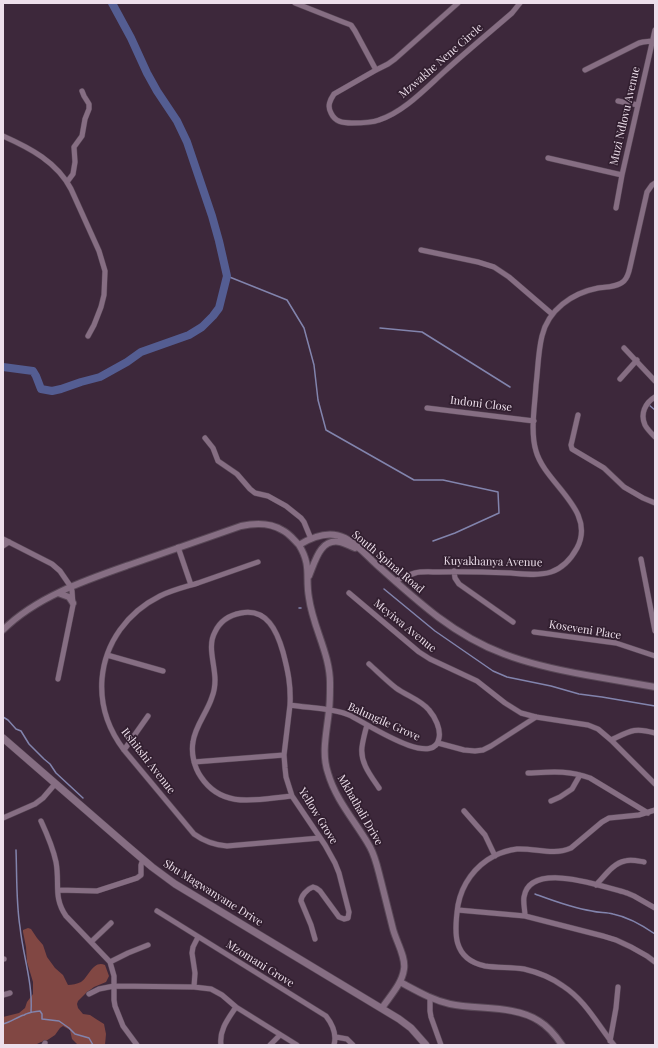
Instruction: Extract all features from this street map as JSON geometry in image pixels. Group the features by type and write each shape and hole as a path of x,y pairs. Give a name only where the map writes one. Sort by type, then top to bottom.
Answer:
{"main road":[{"name":"Sbu Magwanyane Drive","path":"3,738 54,784 175,884 400,1019 411,1028 426,1045"}],"street":[{"path":"295,3 350,26 355,31 376,70"},
{"name":"Mzwakhe Nene Circle","path":"458,3 394,60 334,94 330,99 329,107 331,114 336,120 342,123 378,121 409,104 512,13 520,3"},
{"name":"Muzi Ndlovu Avenue","path":"616,208 622,175 655,30"},
{"path":"585,70 639,43 652,41"},
{"path":"67,182 73,174 75,162 74,147 82,136 89,109 89,104 82,91"},
{"path":"618,101 638,105"},
{"path":"3,136 27,147 54,166 67,182 99,251 105,271 105,285 101,307 88,336"},
{"path":"548,158 622,175"},
{"name":"Kuyakhanya Avenue","path":"395,581 420,572 454,571 544,574 559,568 574,554 578,545 581,528 580,519 577,511 540,463 533,441 541,337 552,314 579,293 619,284 624,281 630,268 648,192 652,184 655,183"},
{"path":"421,250 478,262 494,267 509,277 552,314"},
{"path":"624,348 637,360 655,381"},
{"path":"620,379 637,360"},
{"path":"655,397 649,401 643,411 644,423 655,437"},
{"name":"Indoni Close","path":"427,408 534,421"},
{"path":"578,415 572,441 572,449 604,468 624,487 655,503"},
{"path":"205,438 213,448 218,461 237,474 250,489 255,493 268,496 286,506 301,518 311,539"},
{"path":"3,630 12,621 26,611 71,587 97,576 241,526 262,523 273,526 283,530 299,545"},
{"name":"South Spinal Road","path":"299,545 311,539 326,535 336,535 345,538 436,615 462,633 503,654 554,669 655,687"},
{"path":"3,539 52,564 60,571 71,587 73,603 58,679"},
{"path":"3,546 9,542"},
{"path":"308,579 318,553 326,545 340,542 360,550"},
{"name":"Mkhathali Drive","path":"299,545 306,558 308,567 308,596 310,609 324,649 330,672 329,710 325,747 327,771 337,796 375,858 394,930 404,960 405,967 400,982 382,1008"},
{"path":"178,547 190,585"},
{"path":"641,559 655,630"},
{"name":"Itshitshi Avenue","path":"258,562 162,595 141,607 125,623 116,634 111,644 102,671 103,705 105,716 116,741 194,834 201,839 217,845 227,846 320,838"},
{"path":"454,571 455,578 459,584 513,622"},
{"path":"58,593 69,597 73,603"},
{"name":"Meyiwa Avenue","path":"349,593 419,652 436,662 477,681 521,713 536,718 588,725 598,729 612,740 655,784"},
{"name":"Yellow Grove","path":"194,762 193,742 195,732 212,698 214,688 212,639 215,632 220,624 235,614 244,612 252,613 267,619 278,636 289,673 290,705 284,755 284,768 292,796 335,863 349,912 348,918 344,919 339,917 320,891 313,887 308,890 301,898 301,901 315,939"},
{"name":"Koseveni Place","path":"534,632 616,643 655,656"},
{"path":"107,655 163,671"},
{"name":"Balungile Grove","path":"329,710 350,715 367,725 416,748 428,749 438,743 439,732 434,718 429,710 396,688 369,664"},
{"path":"290,705 329,710"},
{"path":"124,750 148,716"},
{"path":"438,743 464,750 483,750 492,746 536,718"},
{"path":"367,725 362,754 367,770 379,788"},
{"path":"612,740 633,730 646,730 655,733"},
{"path":"284,755 194,762 197,772 207,785 217,794 226,798 245,801 292,796"},
{"path":"528,773 558,772 580,775 596,781 648,813"},
{"path":"551,801 572,789 580,775"},
{"path":"3,818 35,804 46,795 54,784"},
{"path":"612,1043 586,1007 573,993 562,985 538,973 526,970 486,966 478,964 467,957 459,949 457,943 456,929 458,910 461,894 469,878 482,864 495,856 507,850 518,849 555,852 566,850 571,848 609,818 639,815 655,810"},
{"path":"464,811 485,835 495,856"},
{"path":"41,821 55,858 59,904 90,942 110,962 114,976 114,1000 120,1020 137,1045"},
{"path":"58,890 97,891 138,878 141,875 141,865 143,859"},
{"path":"596,885 619,863 633,860 644,862"},
{"path":"525,916 525,892 533,883 539,880 553,878 576,880 634,896 655,908"},
{"path":"458,910 525,916 603,936 616,940 647,956 655,962"},
{"name":"Mzomani Grove","path":"157,912 326,1016 331,1022 336,1037"},
{"path":"90,942 111,923"},
{"path":"194,988 195,973 192,953 198,937"},
{"path":"110,962 148,945"},
{"path":"400,982 430,999 467,1007 512,1011 532,1016 544,1024 562,1045"},
{"path":"89,994 99,988 114,986 204,988 216,991 236,1007 297,1045"},
{"path":"612,1043 618,987"},
{"path":"3,994 10,993"},
{"path":"430,999 431,1017 441,1045"},
{"path":"221,1045 220,1040 225,1024 236,1007"},
{"path":"270,1045 280,1035"},
{"path":"334,1045 336,1037 347,1039 353,1045"}],"shaded area":[{"path":"28,928 31,929 43,945 47,957 55,968 63,975 68,985 84,980 97,965 105,965 109,976 106,982 94,987 86,993 77,1004 78,1008 83,1014 90,1015 104,1024 106,1034 105,1045 78,1045 72,1039 70,1030 63,1026 55,1035 46,1041 35,1045 3,1044 3,1017 19,1013 25,1008 27,1002 33,994 33,982 27,962 23,932 23,930"}],"waterway":[{"path":"3,367 33,371 41,389 52,391 61,389 100,377 127,362 141,352 189,335 202,327 219,308 227,276 212,216 187,142 177,121 147,73 131,38 112,3"},
{"path":"227,276 287,300 304,328 314,365 318,400 326,430 414,480 443,480 498,492 499,513 455,533 433,541"},
{"path":"380,328 422,332 510,387"},
{"path":"649,405 655,410"},
{"path":"384,589 435,631 493,671 507,677 551,686 579,694 655,706"},
{"path":"3,717 16,729 21,731 29,744 50,764 56,773 83,798"},
{"path":"16,850 18,908 21,938 31,991 31,1012"},
{"path":"535,894 577,908 595,912 610,913 624,917 655,934"},
{"path":"3,1024 28,1013 40,1011 42,1014 42,1019 59,1021 75,1034 89,1038 93,1045"}]}
